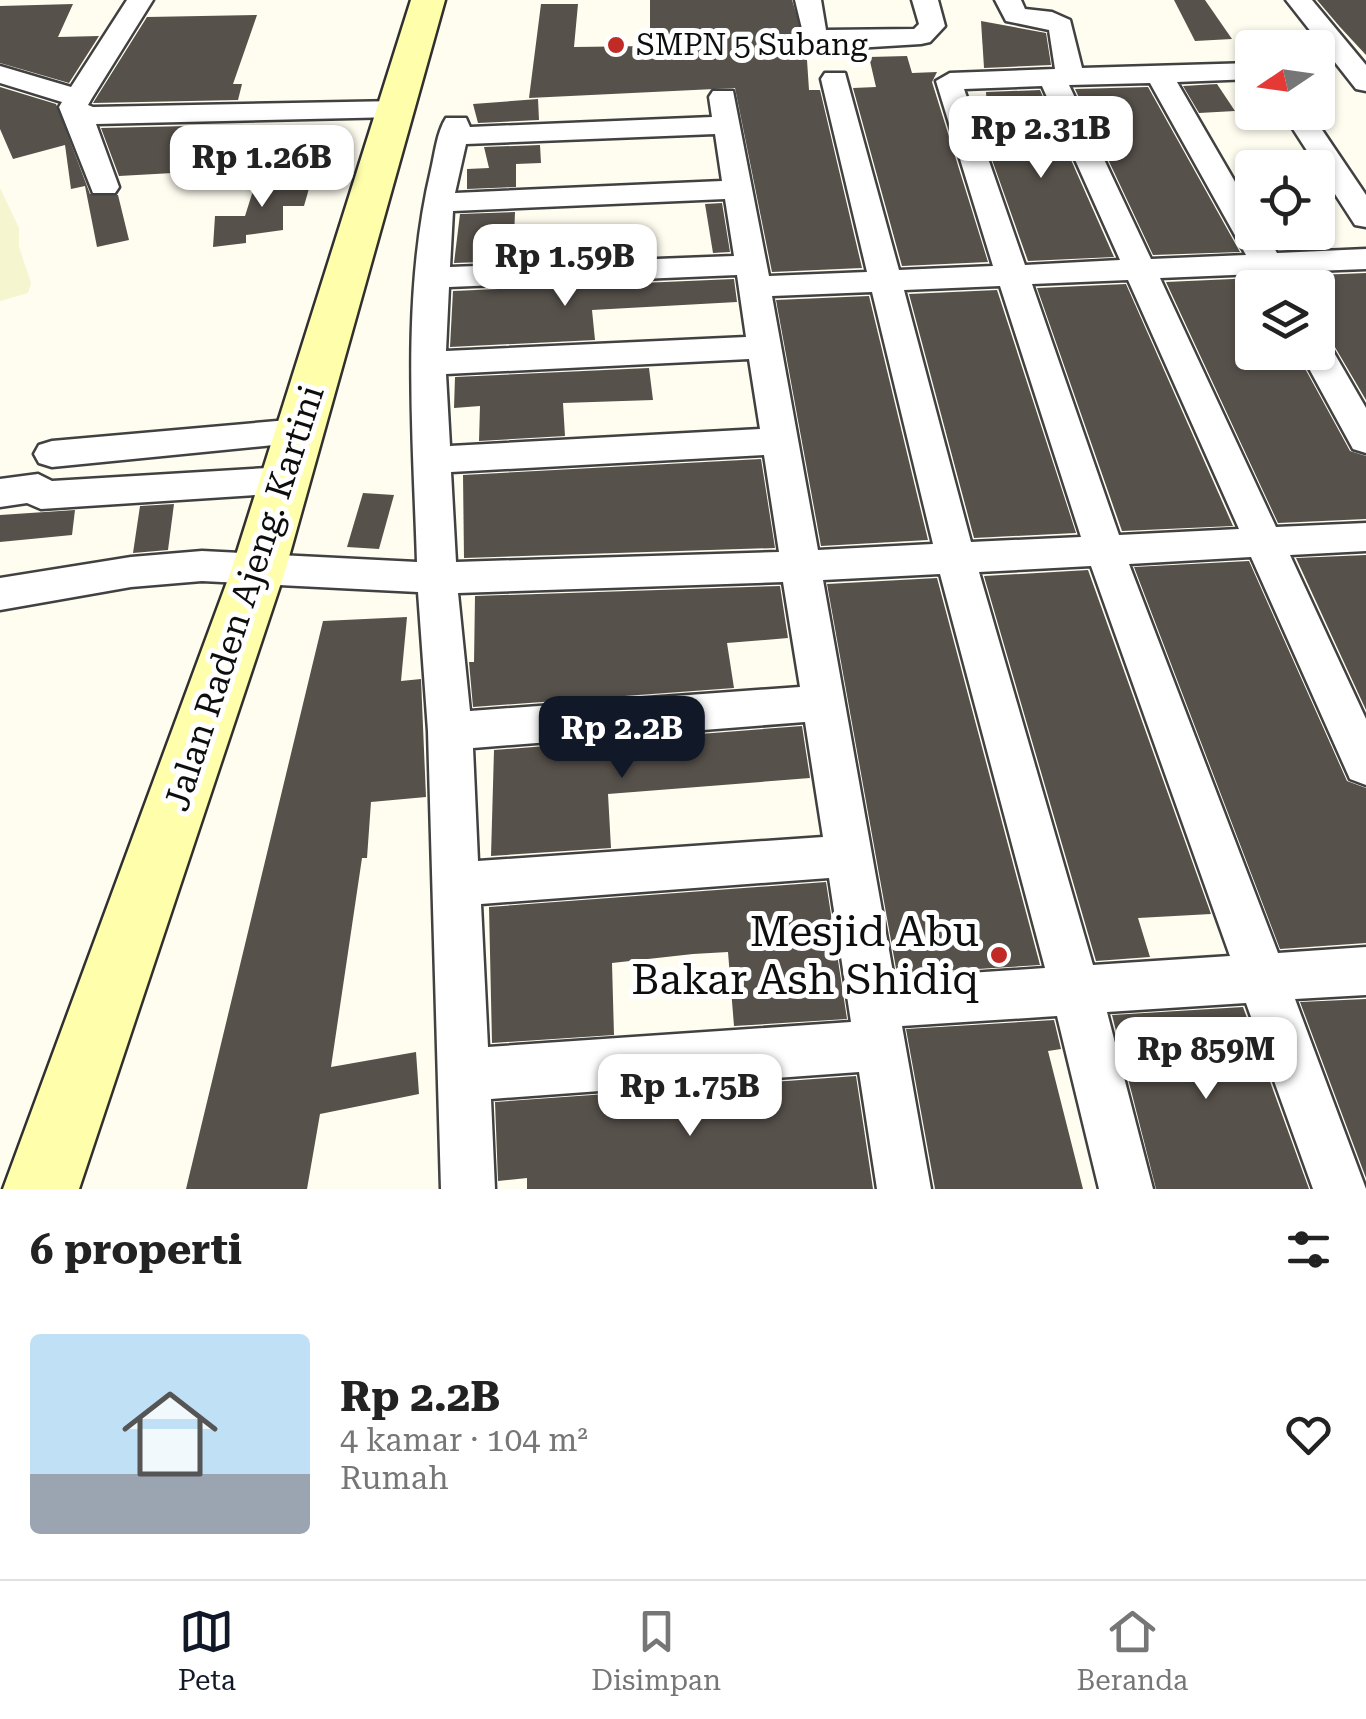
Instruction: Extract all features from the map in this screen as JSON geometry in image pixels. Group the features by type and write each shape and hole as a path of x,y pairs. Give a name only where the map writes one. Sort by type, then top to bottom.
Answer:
{"main road":[{"name":"Jalan Raden Ajeng. Kartini","path":"40,1189 258,571 428,0"}],"street":[{"path":"104,187 78,106 140,0"},
{"path":"808,0 814,36 839,42 921,36 932,26 924,0"},
{"path":"1008,0 1016,16 1043,17 1061,26 1060,75 1140,268 1366,766"},
{"path":"1299,0 1357,72"},
{"path":"1235,71 1060,75 950,81 949,86 1105,552 1340,1189"},
{"path":"1158,72 1270,270"},
{"path":"0,74 78,106 396,109"},
{"path":"835,79 955,556 1076,991 1126,1189"},
{"path":"468,1189 450,731 437,578 428,363 438,203 456,130 725,111 904,1189"},
{"path":"1308,130 1366,218"},
{"path":"438,203 738,188"},
{"path":"1308,270 1366,260"},
{"path":"431,278 753,276 887,280 1140,268 1235,274"},
{"path":"428,363 766,348"},
{"path":"1326,370 1366,440"},
{"path":"434,460 781,441"},
{"path":"52,454 293,456"},
{"path":"0,493 38,488 41,496 293,456"},
{"path":"0,594 124,573 232,566 258,571 437,578 802,566 1366,537"},
{"path":"450,731 823,703"},
{"path":"457,884 846,856"},
{"path":"462,1074 874,1024 1076,991 1366,971"}],"green space":[{"path":"0,188 19,228 19,247 31,283 28,293 0,301"}],"building":[{"path":"650,0 792,0 806,45 809,90 820,90 862,268 772,272 735,88 529,98 541,4 578,4 574,47 650,46"},
{"path":"1174,0 1205,0 1232,39 1195,41"},
{"path":"1317,0 1366,0 1366,55 1340,27"},
{"path":"73,4 58,37 99,36 69,83 0,63 0,6"},
{"path":"257,15 233,84 242,84 238,100 93,103 147,17"},
{"path":"981,21 1046,33 1051,65 984,68"},
{"path":"907,56 912,73 937,72 932,82 988,262 902,266 853,88 876,87 869,57"},
{"path":"1217,84 1235,111 1199,113 1183,86"},
{"path":"0,87 56,104 90,194 118,195 129,240 97,247 85,186 71,189 65,145 13,159 0,129"},
{"path":"1148,87 1235,243 1235,250 1240,252 1153,255 1075,89"},
{"path":"1040,90 1114,257 1028,261 990,154 986,92"},
{"path":"538,99 539,120 478,123 473,104"},
{"path":"231,125 224,151 177,153 173,173 119,176 101,128"},
{"path":"540,145 541,163 516,164 516,187 467,189 467,169 489,168 484,147"},
{"path":"257,178 312,178 304,206 283,206 283,230 246,235 246,243 213,247 215,216 245,216"},
{"path":"722,203 730,252 713,253 705,204"},
{"path":"515,212 514,238 569,235 571,259 454,263 460,214"},
{"path":"1366,273 1366,400 1335,347 1335,274"},
{"path":"734,279 737,302 592,310 595,340 450,347 453,291"},
{"path":"1235,279 1235,370 1306,370 1350,451 1366,456 1366,519 1278,523 1166,282"},
{"path":"1126,284 1233,526 1122,531 1037,288"},
{"path":"997,290 1076,533 974,538 909,294"},
{"path":"869,296 928,540 821,546 776,300"},
{"path":"649,368 653,400 563,403 565,436 479,441 480,406 454,408 455,377"},
{"path":"761,459 775,548 464,558 463,475"},
{"path":"363,493 394,495 379,549 347,547"},
{"path":"174,504 168,550 133,553 140,506"},
{"path":"75,510 72,535 0,542 0,515"},
{"path":"1366,555 1366,710 1296,558"},
{"path":"1249,561 1347,781 1366,788 1366,943 1280,949 1134,567"},
{"path":"1088,570 1211,914 1138,918 1150,957 1096,961 984,576"},
{"path":"937,578 1040,965 897,974 827,584"},
{"path":"780,586 788,638 727,643 734,688 473,707 469,662 474,662 475,596"},
{"path":"407,617 401,681 421,679 426,797 371,802 367,858 362,858 331,1067 416,1052 419,1094 320,1114 307,1189 186,1189 323,621"},
{"path":"802,726 810,778 608,794 611,848 491,856 494,750"},
{"path":"826,882 847,1019 734,1026 728,952 693,954 612,963 614,1035 492,1043 489,907"},
{"path":"1366,999 1366,1178 1300,1002"},
{"path":"1243,1007 1309,1189 1156,1189 1112,1015"},
{"path":"1054,1020 1061,1049 1048,1051 1083,1189 935,1189 906,1029"},
{"path":"856,1076 873,1189 527,1189 527,1178 498,1181 495,1102"}],"place":[{"name":"SMPN 5 Subang","path":"616,45"},
{"name":"Mesjid Abu Bakar Ash Shidiq","path":"999,955"}]}
